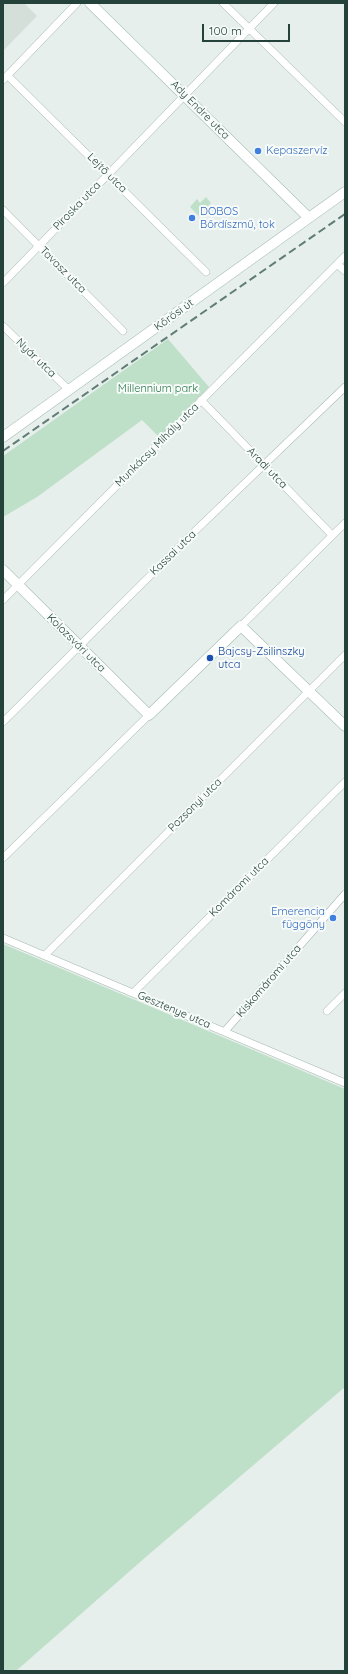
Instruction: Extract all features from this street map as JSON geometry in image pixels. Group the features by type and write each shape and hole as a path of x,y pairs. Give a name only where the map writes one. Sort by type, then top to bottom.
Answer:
{"street":[{"path":"5,78 77,3"},
{"name":"Ady Endre utca","path":"90,3 309,218"},
{"path":"223,3 345,122"},
{"name":"Piroska utca","path":"3,282 274,3"},
{"name":"Lejtő utca","path":"5,78 109,174 206,272"},
{"name":"Kőrösi út","path":"3,437 345,192"},
{"name":"Tavasz utca","path":"3,210 123,331"},
{"name":"Munkácsy Mihály utca","path":"3,600 201,400 338,265 345,256"},
{"path":"338,265 345,272"},
{"name":"Nyár utca","path":"3,326 69,390"},
{"name":"Kassai utca","path":"3,722 78,646 345,386"},
{"name":"Aradi utca","path":"201,400 332,535"},
{"path":"3,858 345,522"},
{"name":"Kolozsvári utca","path":"3,570 78,646 150,715"},
{"path":"240,626 345,726"},
{"name":"Pozsonyi utca","path":"45,954 345,655"},
{"name":"Komáromi utca","path":"134,992 345,782"},
{"name":"Kiskomáromi utca","path":"225,1031 345,894"},
{"name":"Gesztenye utca","path":"3,938 45,954 345,1082"},
{"path":"328,1011 345,993"}],"shaded area":[{"path":"3,3 24,3 37,16 3,51"}],"green space":[{"path":"206,197 211,203 199,216 190,207 197,199 200,203"},
{"name":"Millennium park","path":"168,339 209,387 160,438 142,420 37,497 3,517 3,456"},
{"path":"3,944 345,1089 345,1387 147,1556 16,1671 3,1671"}],"railway":[{"path":"3,451 345,214"}],"place":[{"name":"Kepaszervíz","path":"258,151"},
{"name":"DOBOS Bőrdíszmű, tok","path":"192,218"},
{"name":"Bajcsy-Zsilinszky utca","path":"210,658"},
{"name":"Emerencia függöny","path":"333,918"}]}
